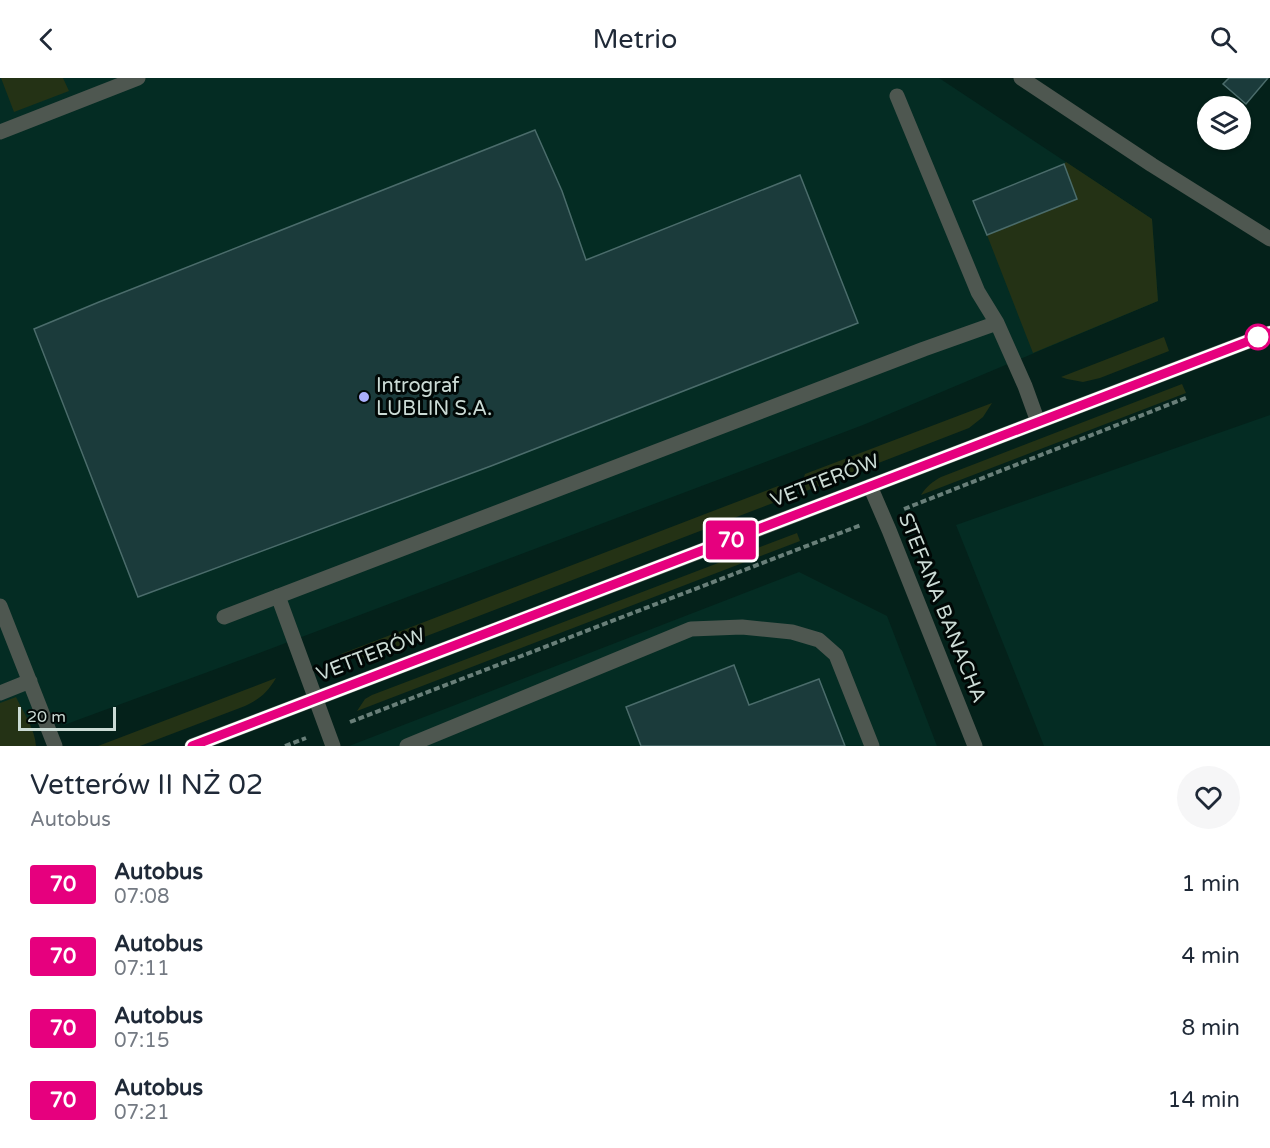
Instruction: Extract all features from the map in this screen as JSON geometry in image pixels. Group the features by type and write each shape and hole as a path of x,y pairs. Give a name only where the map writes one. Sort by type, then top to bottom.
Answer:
{"street":[{"path":"2,126 138,78"},
{"path":"1021,78 1142,159 1270,239"},
{"path":"897,96 978,292 997,323 1038,422"},
{"path":"224,617 997,323"},
{"name":"VETTERÓW","path":"192,746 1270,333"},
{"name":"STEFANA BANACHA","path":"870,486 975,746"},
{"path":"278,596 333,746"},
{"path":"0,607 55,746"},
{"path":"406,746 691,629 742,627 792,632 819,640 836,655 872,746"},
{"path":"0,693 30,681"}],"path":[{"path":"285,746 1188,398"}],"shaded area":[{"path":"0,78 939,78 1152,219 1158,301 863,425 254,655 64,725 59,713 0,735"},
{"path":"1,78 63,78 69,91 14,112"},
{"path":"1066,162 1152,219 1158,301 1033,353 987,235 1077,199 1064,164"},
{"path":"1164,337 1169,351 1100,378 1083,382 1061,377"},
{"path":"1182,384 1186,393 921,495 930,484 941,477"},
{"path":"992,403 983,417 969,428 806,491 803,480 805,474"},
{"path":"1270,415 1270,746 1044,746 956,525"},
{"path":"778,486 783,489 786,498 372,657 359,658 341,654"},
{"path":"797,533 800,541 357,711 365,699 372,695"},
{"path":"799,572 887,616 937,746 349,746"},
{"path":"276,678 263,695 245,706 140,746 98,746"},
{"path":"16,697 31,727 36,746 0,746 0,703"}],"building":[{"path":"1229,78 1268,78 1251,98 1251,96 1237,96 1223,84"},
{"name":"Intrograf LUBLIN S.A.","path":"535,130 562,191 586,260 800,175 858,323 491,466 138,597 34,329"},
{"path":"1064,164 1077,199 987,235 973,201"},
{"path":"734,665 749,705 819,679 845,746 641,746 626,707"}],"bus line":[{"name":"70","path":"192,746 1270,333"}],"place":[{"name":"Intrograf LUBLIN S.A.","path":"364,397"}]}
